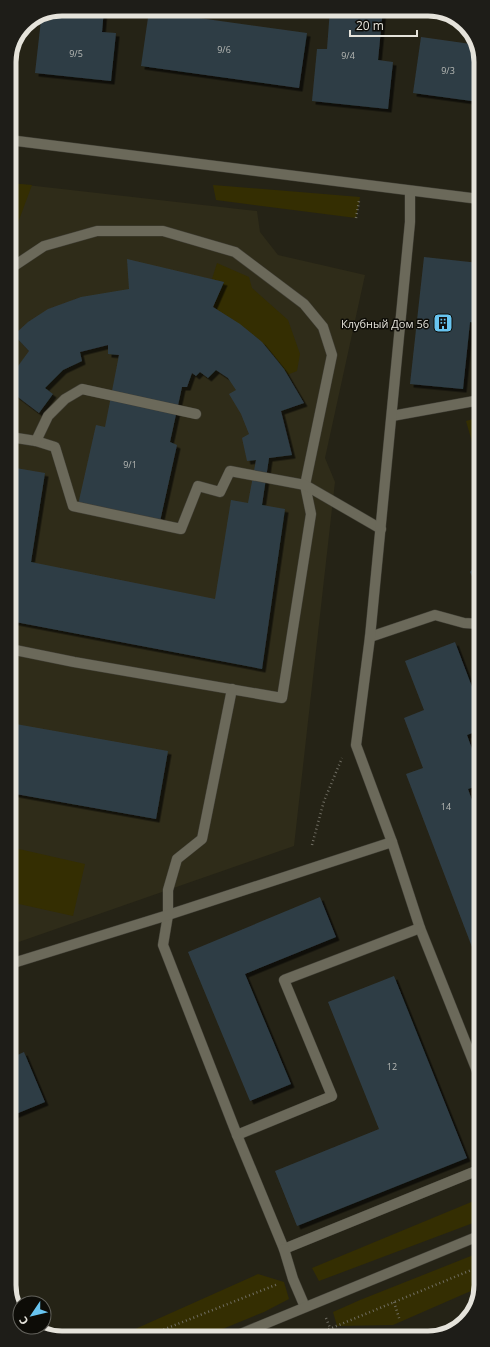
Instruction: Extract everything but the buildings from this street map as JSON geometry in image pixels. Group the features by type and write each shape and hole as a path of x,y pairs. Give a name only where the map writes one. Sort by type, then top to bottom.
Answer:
{"lane":[{"path":"16,141 474,198"},
{"path":"410,191 410,222 381,529 370,637 356,745 392,842 420,928 474,1063"},
{"path":"16,265 44,246 97,231 163,231 235,252 304,304 323,327 332,356 305,486 311,514 282,698 74,662 16,650"},
{"path":"36,441 48,416 64,399 82,389 196,414"},
{"path":"392,416 474,401"},
{"path":"16,438 36,441 56,447 73,506 181,529 198,486 220,492 230,471 305,486 381,529"},
{"path":"370,637 435,615 464,623 474,624"},
{"path":"232,689 202,839 177,859 168,890 168,915 163,945 237,1135 284,1249 293,1279 305,1307"},
{"path":"16,962 168,915 392,842"},
{"path":"237,1135 332,1096 284,980 420,928"},
{"path":"284,1249 474,1172"},
{"path":"247,1331 474,1238"}],"path":[{"path":"356,218 360,197"},
{"path":"312,845 324,801 342,758"},
{"path":"323,1331 474,1269"},
{"path":"163,1331 293,1279"},
{"path":"394,1302 400,1322"},
{"path":"326,1318 330,1328"}],"shaded area":[{"path":"16,184 257,211 260,232 278,255 365,275 325,458 335,482 294,846 16,943"},
{"path":"16,184 32,185 16,228"},
{"path":"213,185 360,197 356,218 216,200"},
{"path":"217,263 249,277 252,288 288,320 300,354 297,371 287,375 264,345 245,328 213,307 224,282 212,279"},
{"path":"474,419 474,449 466,421"},
{"path":"16,848 85,864 73,916 16,903"},
{"path":"474,1201 474,1223 319,1281 312,1268"},
{"path":"474,1255 473,1290 393,1325 337,1326 333,1312"},
{"path":"258,1274 284,1282 289,1299 264,1312 218,1331 131,1331"}],"place":[{"name":"Клубный Дом 56","path":"443,323"}]}
